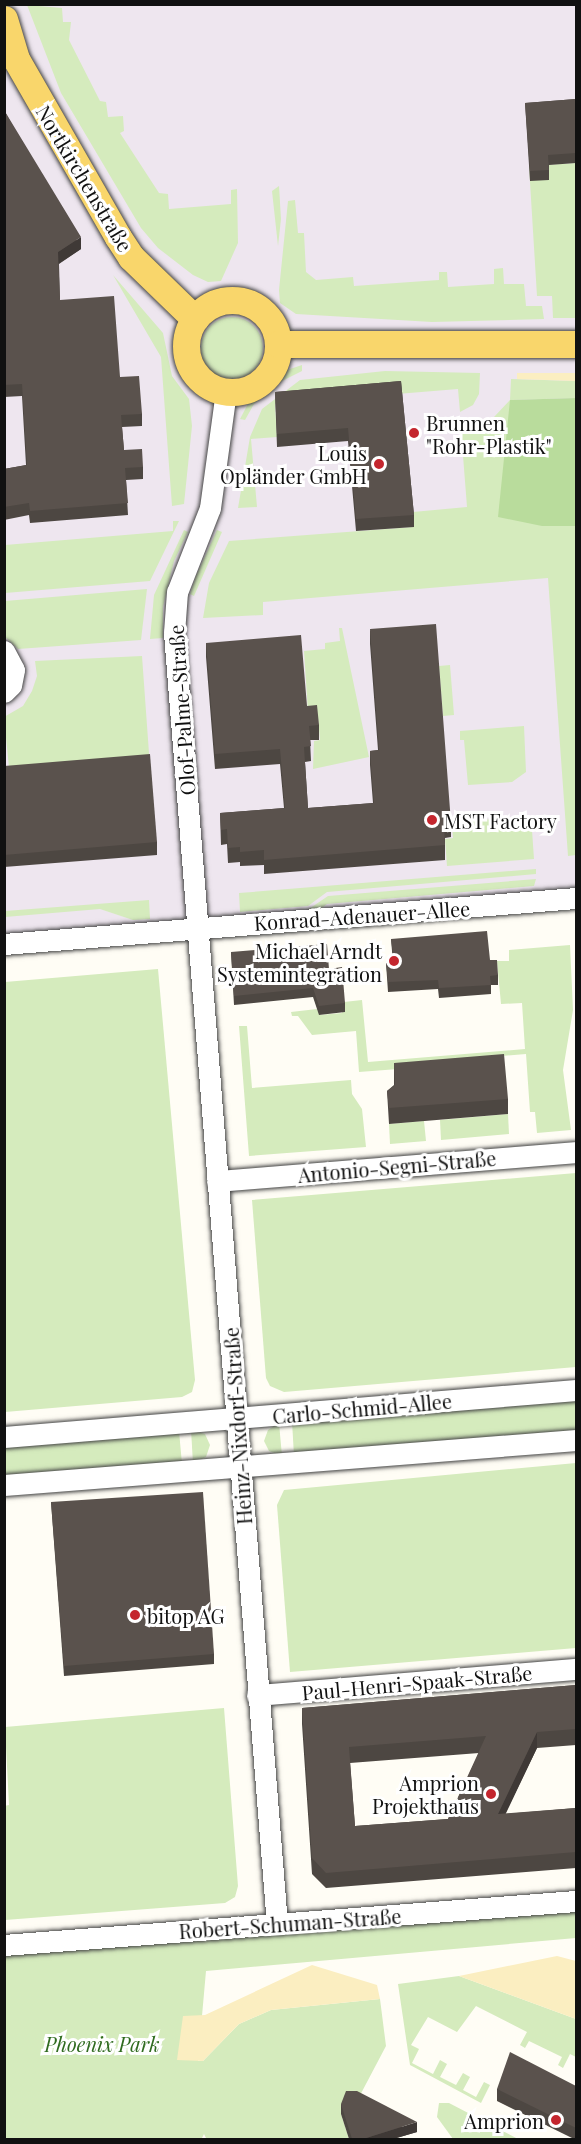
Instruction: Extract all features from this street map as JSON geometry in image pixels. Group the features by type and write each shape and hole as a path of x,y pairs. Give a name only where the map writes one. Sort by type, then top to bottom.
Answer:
{"main road":[{"name":"Nortkirchenstraße","path":"4,19 16,59 118,237 131,256 195,319"},
{"path":"217,302 245,302 268,318 278,344 276,357 263,380 252,387 226,391 202,381 193,370 186,344 195,319 217,302"},
{"path":"278,344 576,344"}],"street":[{"name":"Olof-Palme-Straße","path":"195,927 174,613 184,573 210,508 226,391"},
{"path":"4,651 14,670 11,686 4,692"},
{"name":"Konrad-Adenauer-Allee","path":"4,944 576,898"},
{"name":"Heinz-Nixdorf-Straße","path":"195,927 277,1924"},
{"name":"Antonio-Segni-Straße","path":"217,1181 576,1152"},
{"name":"Carlo-Schmid-Allee","path":"4,1437 576,1390"},
{"path":"4,1485 576,1440"},
{"name":"Paul-Henri-Spaak-Straße","path":"257,1695 576,1669"},
{"name":"Robert-Schuman-Straße","path":"4,1946 576,1901"}],"shaded area":[{"path":"5,5 576,5 576,889 5,936"}],"green space":[{"path":"27,5 62,8 63,22 71,22 69,40 100,101 106,102 108,117 123,116 124,131 120,133 159,193 168,194 169,209 231,204 231,190 237,189 238,243 221,281 208,282 193,275 158,248 141,228 61,93"},
{"path":"576,163 576,318 553,318 552,296 537,296 529,166"},
{"path":"279,186 281,219 278,246 272,191"},
{"path":"295,200 298,233 304,233 306,272 316,280 353,277 354,286 439,280 439,272 447,272 448,287 494,284 494,269 503,268 504,284 524,284 526,306 542,306 544,319 432,322 296,314 280,303 279,290 288,201"},
{"path":"113,275 163,333 172,376 189,399 192,426 184,504 172,506 161,357"},
{"path":"232,317 244,319 254,326 261,336 263,348 261,360 254,370 244,377 232,379 220,377 210,370 203,360 201,348 203,336 210,326 220,319"},
{"path":"302,365 302,371 280,382 254,404 245,420 240,419 250,400 287,370"},
{"path":"385,371 480,373 479,394 473,405 460,412 458,389 275,404 277,437 251,439 257,507 238,508 250,437 262,409 300,380"},
{"path":"511,379 576,381 576,398 510,400"},
{"path":"576,398 576,526 542,526 498,517 510,400"},
{"path":"510,400 542,526 576,526 576,855 568,856 548,578 263,602 263,615 203,618 209,583 229,541 413,527 413,512 467,507 461,430 494,417"},
{"path":"173,521 179,521 150,581 5,593 5,545 173,531"},
{"path":"184,530 188,532 174,561 163,607 163,638 150,639 154,595"},
{"path":"217,530 222,532 194,596 190,594 196,576"},
{"path":"147,589 141,640 18,649 5,637 5,601"},
{"path":"339,628 342,628 369,757 313,769 314,741 320,740 318,718 312,718 308,712 304,651 325,649 325,643 340,641"},
{"path":"142,656 150,767 10,778 4,717 23,706 32,691 37,676 35,661"},
{"path":"450,665 454,715 443,716 439,666"},
{"path":"524,726 526,772 512,782 468,785 464,740 460,740 460,731"},
{"path":"519,817 532,830 534,859 447,866 445,839 453,838 452,822"},
{"path":"536,869 536,874 327,892 308,906 240,912 239,893"},
{"path":"536,879 534,886 327,904 319,910 306,911 328,896"},
{"path":"149,900 150,919 133,920 100,909 5,917 5,911"},
{"path":"570,945 573,1010 563,1070 571,1130 537,1133 535,1112 530,1112 526,1054 489,1057 489,1062 359,1072 356,1031 312,1035 298,1016 292,1016 291,1012 317,1009 320,1015 342,1013 344,1002 362,1000 368,1062 525,1049 522,1003 501,1004 497,961 509,961 509,950"},
{"path":"158,969 195,1380 192,1392 182,1397 5,1412 5,982"},
{"path":"239,1026 247,1026 252,1088 351,1080 352,1094 362,1109 366,1147 249,1156"},
{"path":"508,1114 509,1134 441,1140 440,1120"},
{"path":"424,1121 426,1141 390,1144 389,1124"},
{"path":"576,1173 576,1367 284,1392 270,1386 266,1378 252,1200"},
{"path":"576,1399 576,1432 294,1455 292,1422"},
{"path":"279,1423 282,1456 269,1451 264,1441 268,1430"},
{"path":"191,1430 205,1434 210,1445 206,1457 193,1463"},
{"path":"179,1431 182,1464 5,1479 5,1445"},
{"path":"576,1463 576,1648 290,1672 277,1505 284,1490"},
{"path":"224,1708 238,1886 235,1897 225,1903 5,1920 4,1806 9,1805 5,1727"},
{"name":"Phoenix Park","path":"576,1909 576,1938 206,1971 198,2061 203,2061 239,2024 271,2010 380,1999 386,2046 357,2101 341,2114 349,2139 207,2140 204,2134 201,2140 5,2140 5,1954"},
{"path":"459,1976 576,2019 576,2057 570,2054 563,2068 558,2065 562,2057 529,2041 525,2048 520,2045 527,2032 476,2006 457,2032 428,2017 411,2045 419,2049 412,2063 433,2074 440,2060 447,2064 440,2077 456,2085 463,2073 470,2077 463,2090 476,2097 484,2082 490,2085 481,2103 410,2065 398,1984"},
{"path":"439,2103 449,2103 518,2139 453,2139 437,2117"}],"sand":[{"path":"517,373 576,373 576,381 517,379"},
{"path":"557,1956 576,1961 576,2019 459,1976"},
{"path":"312,1965 377,1985 380,1999 271,2010 239,2024 203,2061 177,2060 183,2016 205,2015"}],"building":[{"path":"576,99 576,153 548,155 549,170 530,171 525,103"},
{"path":"4,110 81,237 58,252 60,300 114,296 120,377 139,376 142,414 121,415 124,450 142,449 143,467 125,468 128,503 30,511 29,503 4,507 4,469 27,465 22,384 4,385"},
{"name":"Louis Opländer GmbH","path":"401,381 414,515 356,519 348,428 277,434 275,392"},
{"path":"436,624 451,823 444,823 445,845 264,860 264,850 240,852 240,847 228,848 227,829 221,830 220,813 285,808 280,749 215,754 206,643 301,635 307,706 317,705 319,725 309,726 311,746 304,747 308,808 374,803 370,751 379,750 370,629"},
{"path":"150,754 157,842 4,855 4,766"},
{"path":"487,931 490,960 497,960 498,975 490,976 491,985 439,988 438,980 388,982 386,963 394,963 391,939"},
{"path":"327,944 329,969 342,967 345,1003 319,1006 313,988 234,996 231,952"},
{"path":"504,1054 508,1099 389,1108 387,1091 395,1085 394,1063"},
{"name":"bitop AG","path":"203,1492 214,1654 64,1666 51,1502"},
{"name":"Amprion Projekthaus","path":"576,1685 576,1729 537,1732 498,1814 576,1808 576,1852 326,1873 312,1858 302,1708","holes":["486,1736 448,1819 355,1826 349,1747"]},
{"name":"Amprion","path":"510,2052 576,2086 576,2128 497,2089"},
{"path":"346,2091 357,2091 417,2122 363,2139 352,2139 341,2104"}],"place":[{"name":"Brunnen \"Rohr-Plastik\"","path":"414,433"},
{"name":"Louis Opländer GmbH","path":"379,464"},
{"name":"MST Factory","path":"432,820"},
{"name":"Michael Arndt Systemintegration","path":"394,961"},
{"name":"bitop AG","path":"135,1615"},
{"name":"Amprion Projekthaus","path":"491,1794"},
{"name":"Amprion","path":"556,2120"}]}
